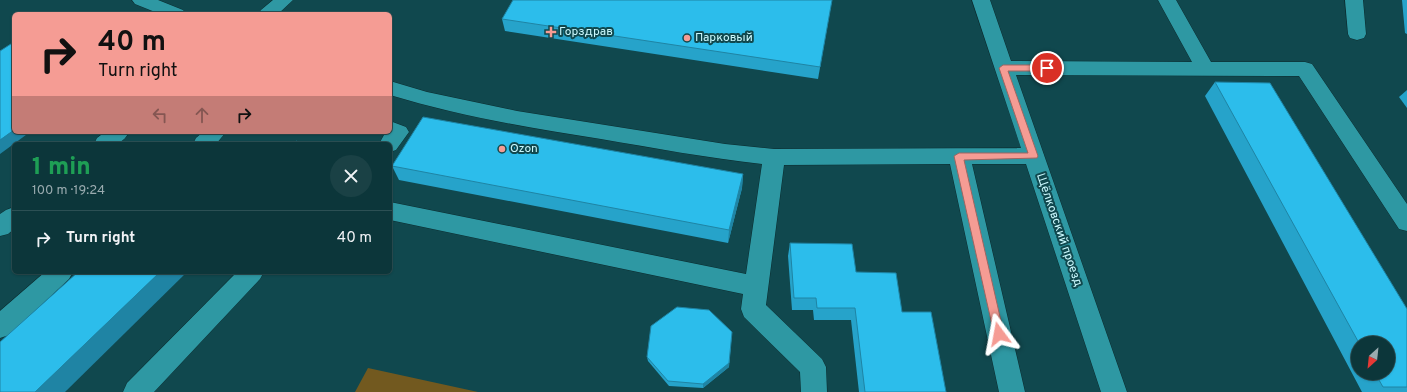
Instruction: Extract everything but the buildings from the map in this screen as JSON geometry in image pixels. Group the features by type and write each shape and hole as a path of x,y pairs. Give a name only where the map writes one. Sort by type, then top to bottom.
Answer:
{"street":[{"path":"141,0 172,12"},
{"path":"269,12 284,0"},
{"name":"Щёлковский проезд","path":"981,0 1114,392"},
{"path":"1167,0 1205,68"},
{"path":"1354,0 1357,34"},
{"path":"1003,68 1305,69 1407,222"},
{"path":"392,89 516,118 725,152 774,157 1034,156"},
{"path":"391,142 399,132 392,130"},
{"path":"106,142 116,134"},
{"path":"205,142 214,134"},
{"path":"959,156 1012,392"},
{"path":"774,157 753,309 813,366 814,392"},
{"path":"392,211 756,286"},
{"path":"0,227 12,218"},
{"path":"0,327 59,274"},
{"path":"136,392 250,274"}],"shaded area":[{"path":"368,368 478,392 355,392"}],"place":[{"name":"Горздрав","path":"551,32"},
{"name":"Парковый","path":"687,38"},
{"name":"Ozon","path":"502,149"}],"route":[{"path":"999,334 959,156 1034,156 1003,68 1047,68"}]}
